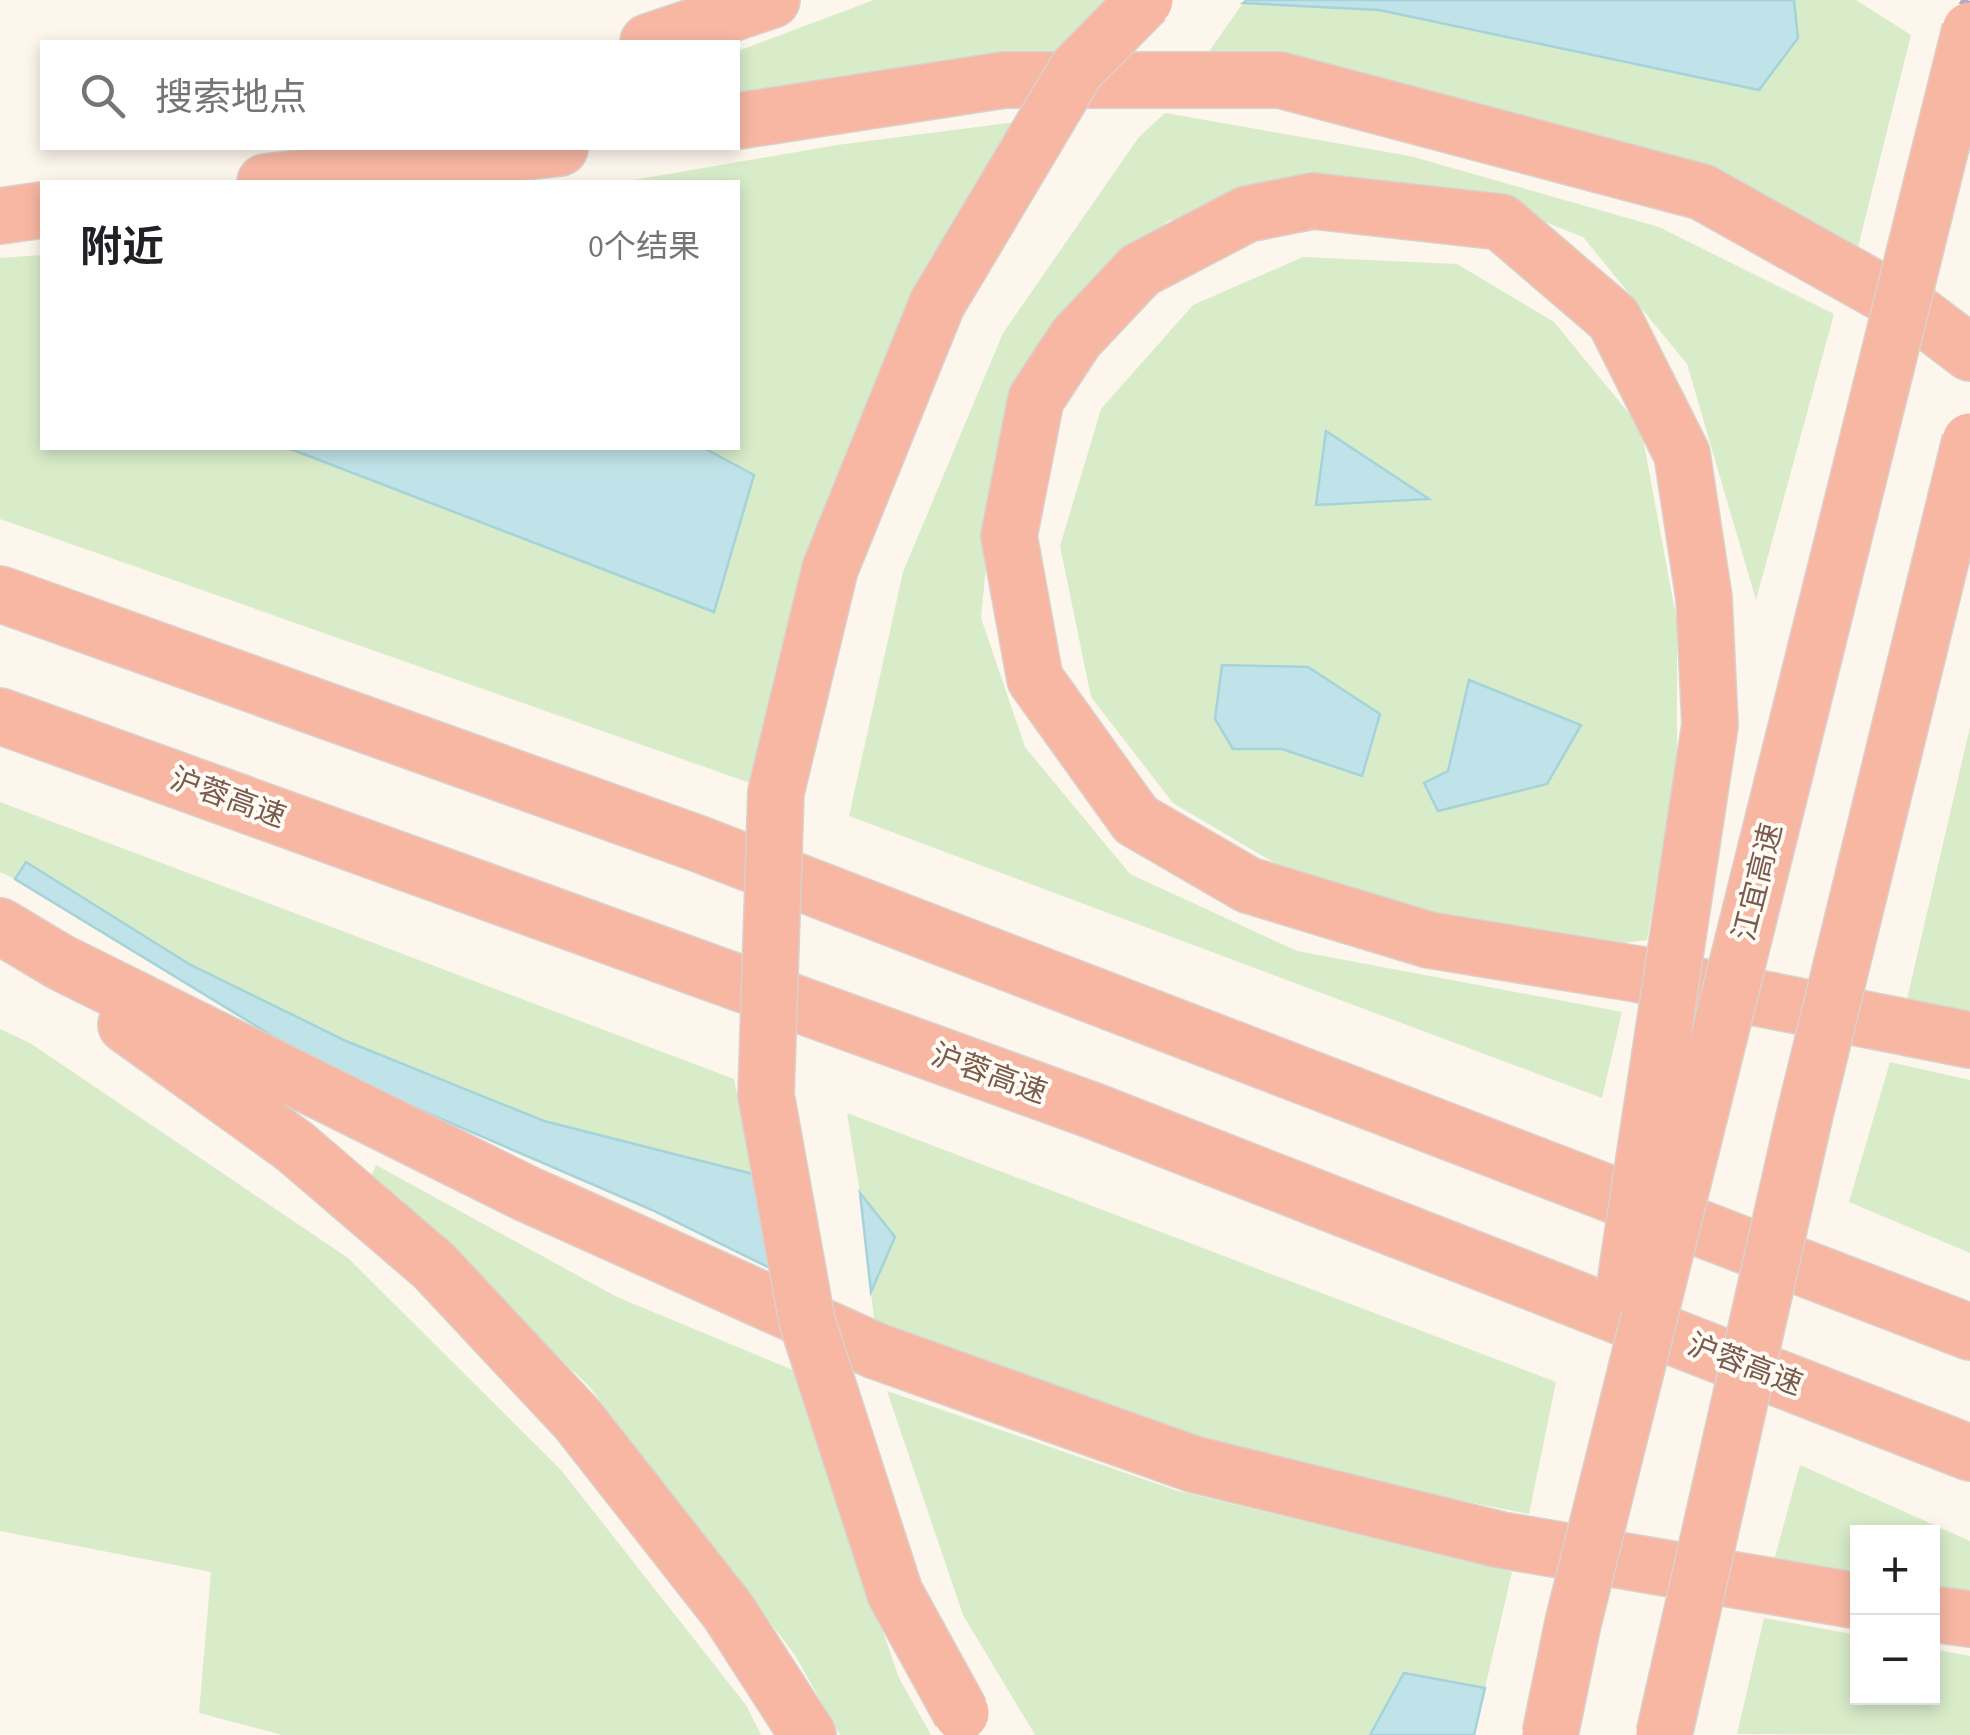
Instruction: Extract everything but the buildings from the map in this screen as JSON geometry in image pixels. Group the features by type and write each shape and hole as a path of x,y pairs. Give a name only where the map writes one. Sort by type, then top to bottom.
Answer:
{"highway":[{"path":"654,40 772,0"},
{"path":"968,1724 895,1593 807,1321 766,1095 776,792 830,569 937,304 1077,69 1146,0"},
{"name":"江宜高速","path":"1550,1735 1573,1622 1970,30"},
{"path":"740,121 1004,80 1280,80 1702,192 1916,312 1970,353"},
{"path":"254,180 294,150"},
{"path":"282,180 543,150"},
{"path":"1573,1622 1710,725 1704,598 1682,454 1614,319 1501,222 1313,201 1246,214 1140,270 1076,338 1036,399 1009,536 1035,679 1136,820 1248,885 1429,940 1638,974 1970,1040"},
{"path":"0,216 40,210"},
{"path":"1664,1735 1804,1118 1970,440"},
{"path":"0,594 718,851 1970,1332"},
{"name":"沪蓉高速","path":"0,716 1091,1110 1970,1453"},
{"path":"0,926 60,962 526,1193 876,1351 1212,1468 1501,1540 1850,1601"},
{"path":"60,962 84,994 294,1146 434,1266 578,1420 728,1611 808,1735"},
{"path":"1703,1735 1804,1118"},
{"path":"1938,1615 1970,1620"}],"green space":[{"path":"874,0 1121,0 1063,61 740,104 740,50"},
{"path":"1794,0 1856,0 1911,35 1856,255 1201,63 1243,3 1379,10 1758,90 1797,38"},
{"path":"1165,113 1410,156 1659,227 1834,314 1756,600 1687,364 1583,237 1471,193 1304,186 1168,221 1053,320 996,465 981,618 1025,747 1130,874 1297,951 1622,1012 1602,1098 849,816 903,572 1003,333 1139,137"},
{"path":"1032,120 753,784 0,519 0,258 40,255 40,450 293,450 714,612 754,476 708,450 740,450 740,180 634,180 837,145"},
{"path":"1303,257 1457,264 1554,322 1641,428 1677,622 1677,766 1647,940 1623,943 1469,923 1288,871 1173,803 1091,697 1060,546 1101,409 1193,305","holes":["1470,680 1547,784 1448,771","1380,714 1361,775 1282,749"]},
{"path":"1970,727 1970,1014 1905,1008"},
{"path":"0,802 734,1079 753,1174 544,1121 346,1041 189,964 27,863 15,879 0,872"},
{"path":"0,1029 30,1043 348,1258 561,1470 746,1705 761,1735 282,1735 199,1713 211,1572 0,1531"},
{"path":"1890,1062 1970,1080 1970,1253 1849,1202"},
{"path":"847,1113 1556,1382 1529,1514 1263,1461 875,1328 871,1292 895,1237 860,1193"},
{"path":"376,1165 617,1297 793,1370 899,1678 931,1735 840,1735 795,1655 588,1385 369,1181"},
{"path":"887,1391 1175,1490 1512,1572 1485,1688 1405,1674 1370,1735 1035,1735 963,1615"},
{"path":"1800,1465 1934,1525 1850,1525 1850,1575 1773,1564"},
{"path":"1940,1528 1970,1541 1970,1592 1940,1588"},
{"path":"1764,1618 1850,1634 1850,1705 1940,1705 1940,1650 1970,1656 1970,1735 1737,1734"}],"water":[{"path":"1794,0 1798,38 1759,90 1379,10 1243,3"},
{"path":"1326,431 1429,499 1316,505"},
{"path":"293,450 708,450 754,475 714,612"},
{"path":"1222,665 1308,667 1380,714 1362,776 1282,749 1233,749 1215,719"},
{"path":"1469,680 1581,725 1547,784 1438,811 1424,783 1448,771"},
{"path":"26,862 189,964 346,1041 544,1121 753,1174 776,1271 652,1210 330,1071 15,879"},
{"path":"860,1193 895,1237 871,1292"},
{"path":"1404,1673 1485,1688 1474,1735 1370,1735"}],"railway":[{"path":"1961,0 1970,6"}]}
